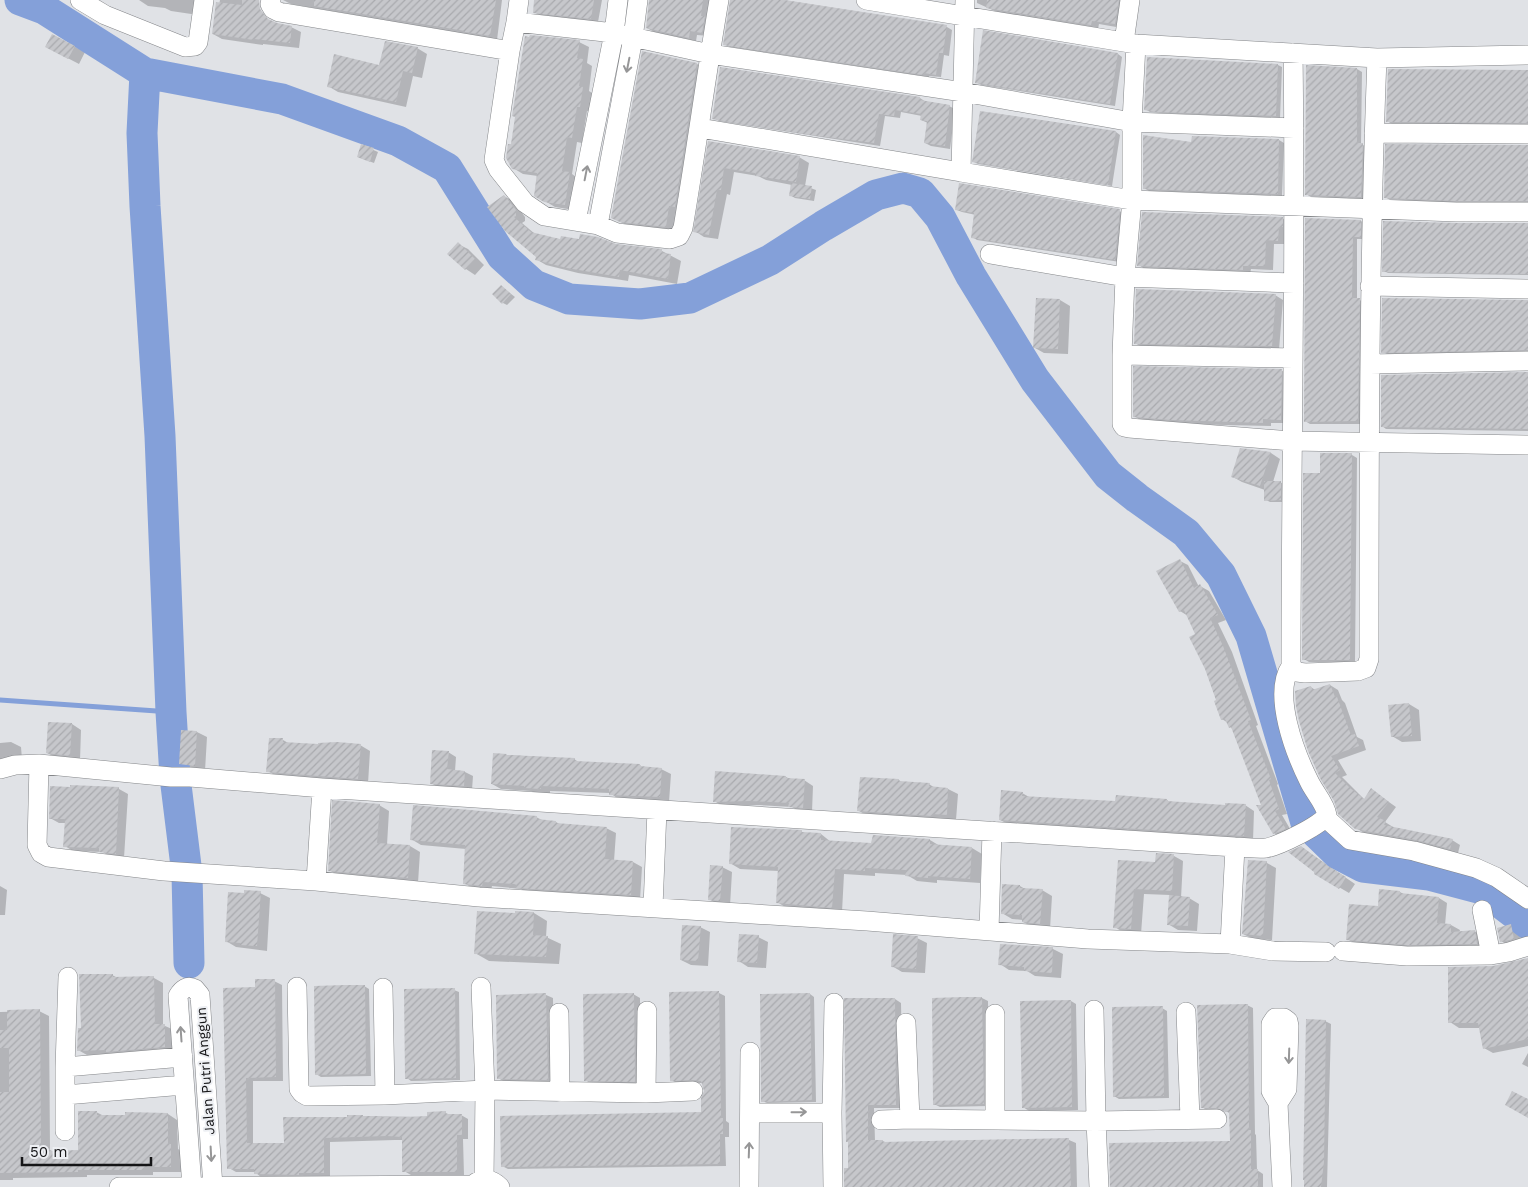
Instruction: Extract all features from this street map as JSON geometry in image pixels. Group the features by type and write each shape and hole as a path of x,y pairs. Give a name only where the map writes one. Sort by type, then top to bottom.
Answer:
{"street":[{"path":"80,0 107,7 185,47 195,46 198,42 204,0"},
{"path":"271,0 273,9 280,12 510,51"},
{"path":"519,0 495,148 495,164 525,203 537,212 556,219 598,225 617,234 670,239 679,236 683,228 719,0"},
{"path":"576,221 614,33 618,0"},
{"path":"598,225 633,38 638,0"},
{"path":"866,0 965,7 1130,43 1377,58 1528,55"},
{"path":"1130,0 1132,200 1125,277 1122,355 1122,424 1124,427 1292,441 1528,445"},
{"path":"960,172 965,7"},
{"path":"516,22 614,33 710,54 963,92 1132,122 1294,128"},
{"path":"0,769 15,765 39,764 171,777 322,788 1235,847 1267,848 1300,833 1324,819 1326,810 1309,781 1289,729 1285,708 1284,682 1286,673 1291,666 1295,205 1293,53"},
{"path":"1291,666 1297,672 1305,673 1358,671 1363,670 1368,664 1371,208 1377,58"},
{"path":"700,128 1132,200 1528,212"},
{"path":"1374,133 1528,134"},
{"path":"990,254 1125,277 1294,283"},
{"path":"1370,286 1528,289"},
{"path":"1122,355 1293,358"},
{"path":"1370,364 1528,361"},
{"path":"39,764 37,845 40,853 48,857 164,871 316,881 478,897 867,921 1088,939 1230,944 1273,951 1406,956 1491,955 1528,946"},
{"path":"316,881 322,788"},
{"path":"653,907 657,810"},
{"path":"1324,819 1350,840 1414,852 1476,868 1496,877 1528,899"},
{"path":"989,931 992,832"},
{"path":"1230,944 1235,847"},
{"path":"1482,910 1491,955"},
{"path":"65,1131 68,977"},
{"name":"Jalan Putri Anggun","path":"192,1187 178,996 182,990 192,987 200,995 213,1187"},
{"path":"296,987 299,1089 302,1094 307,1096 384,1095 484,1090 646,1093 693,1091"},
{"path":"119,1187 482,1185 484,1090 481,987"},
{"path":"383,988 384,1095"},
{"path":"832,1187 834,1003"},
{"path":"1094,1010 1099,1187"},
{"path":"646,1093 648,1011"},
{"path":"1186,1012 1190,1119"},
{"path":"559,1013 560,1092"},
{"path":"995,1014 996,1119"},
{"path":"906,1023 910,1119"},
{"path":"742,1187 749,1187 750,1052"},
{"path":"65,1067 182,1057"},
{"path":"65,1095 184,1085"},
{"path":"1278,1103 1282,1187"},
{"path":"750,1113 832,1113"},
{"path":"881,1120 996,1119 1096,1121 1217,1119"}],"building":[{"path":"242,0 259,0 260,9 268,19 292,26 290,43 212,34 216,2 242,5"},
{"path":"314,0 496,0 490,36 314,6"},
{"path":"534,0 594,0 591,19 533,13"},
{"path":"649,0 703,0 701,16 705,16 702,33 690,31 689,38 646,28"},
{"path":"730,0 785,0 947,25 943,53 939,53 936,75 924,73 923,75 723,45"},
{"path":"987,0 1119,0 1115,24 1092,21 1091,25 986,8"},
{"path":"983,30 1118,53 1110,104 975,83"},
{"path":"52,34 75,46 68,59 45,47"},
{"path":"530,35 580,40 577,58 583,59 579,86 583,87 580,107 577,107 572,138 567,137 562,171 570,172 565,205 544,202 534,196 537,173 512,169 506,158 508,144 511,144 515,117 512,116 525,36 529,37"},
{"path":"385,41 418,47 412,73 403,71 396,102 327,87 334,54 379,65"},
{"path":"642,51 697,63 675,207 669,206 666,227 620,222 611,218"},
{"path":"1147,57 1278,64 1276,116 1144,110"},
{"path":"1306,65 1357,68 1357,143 1363,143 1361,197 1305,195"},
{"path":"720,67 920,97 920,100 950,105 945,146 924,143 927,121 920,120 921,114 895,110 894,116 879,114 874,143 803,134 712,119"},
{"path":"1388,69 1528,70 1528,123 1386,122"},
{"path":"980,111 1116,131 1108,185 972,162"},
{"path":"1143,135 1191,142 1192,136 1279,139 1278,194 1143,189"},
{"path":"708,141 800,156 796,182 755,176 755,173 724,168 721,190 717,190 709,235 693,232"},
{"path":"361,144 374,148 370,162 357,157"},
{"path":"1385,144 1528,145 1528,201 1384,198"},
{"path":"791,183 812,186 810,199 789,196"},
{"path":"959,183 1120,209 1115,260 971,238 974,213 955,210"},
{"path":"504,195 516,210 516,216 514,217 531,232 560,239 561,236 579,239 580,234 598,237 616,244 662,249 662,253 671,254 668,279 620,270 619,277 535,260 536,257 505,231 487,207"},
{"path":"1142,212 1283,217 1283,227 1279,227 1278,241 1266,240 1265,266 1243,266 1243,270 1137,266"},
{"path":"1305,218 1361,220 1361,237 1353,237 1352,298 1360,298 1358,421 1304,422"},
{"path":"1383,221 1528,223 1528,274 1382,272"},
{"path":"458,242 475,259 465,270 447,254"},
{"path":"501,285 511,294 502,304 492,294"},
{"path":"1136,289 1276,294 1272,346 1134,344"},
{"path":"1036,298 1060,299 1058,349 1033,348"},
{"path":"1382,298 1528,300 1528,350 1381,353"},
{"path":"1133,366 1282,369 1281,420 1263,419 1263,423 1133,417"},
{"path":"1528,372 1528,429 1381,427 1381,375"},
{"path":"1240,448 1271,452 1260,486 1231,477"},
{"path":"1320,453 1352,453 1350,660 1302,660 1303,473 1320,473"},
{"path":"1264,481 1281,481 1281,500 1264,501"},
{"path":"1180,559 1194,588 1200,584 1218,615 1210,618 1223,646 1251,720 1248,721 1271,779 1269,780 1279,809 1275,811 1286,829 1273,834 1256,805 1261,805 1231,727 1229,728 1225,719 1221,720 1205,669 1189,637 1195,634 1184,610 1179,612 1156,571"},
{"path":"1330,684 1335,697 1337,697 1351,735 1355,734 1359,746 1331,756 1340,770 1335,773 1364,799 1371,788 1389,802 1377,817 1386,821 1384,825 1453,839 1450,849 1416,840 1355,829 1338,814 1334,801 1321,780 1308,751 1299,721 1295,691 1311,686 1312,690"},
{"path":"1409,703 1412,736 1391,737 1388,705"},
{"path":"48,722 72,723 70,756 46,753"},
{"path":"181,730 197,731 195,766 179,764"},
{"path":"269,738 283,738 283,742 361,744 358,779 266,772"},
{"path":"432,750 449,751 447,769 465,771 464,786 430,784"},
{"path":"493,753 575,758 575,761 640,764 640,766 662,768 660,797 609,795 609,789 541,786 541,789 491,784"},
{"path":"715,771 805,779 803,808 788,807 789,803 713,802"},
{"path":"860,777 899,779 899,781 930,783 929,786 948,788 947,815 932,814 932,816 857,811"},
{"path":"70,785 119,787 116,854 99,852 99,848 63,847 65,819 49,819 50,786 70,787"},
{"path":"1001,790 1023,792 1022,796 1115,801 1116,795 1167,799 1167,801 1225,805 1225,803 1246,804 1244,836 999,820"},
{"path":"332,800 380,804 377,843 410,845 408,878 328,871"},
{"path":"413,805 537,816 537,819 556,821 556,823 607,827 605,859 633,861 631,895 516,888 517,885 514,884 483,882 482,886 463,884 465,845 410,840"},
{"path":"731,827 802,830 802,832 821,833 821,840 871,843 873,835 930,839 930,844 972,847 970,879 905,876 906,870 865,868 865,871 835,869 832,908 776,903 778,867 729,864"},
{"path":"1301,846 1346,877 1339,889 1314,874 1314,872 1288,852"},
{"path":"1156,853 1174,854 1172,891 1134,889 1131,929 1113,928 1118,860 1155,862"},
{"path":"1248,860 1267,861 1263,936 1242,934"},
{"path":"710,865 723,866 720,901 708,900"},
{"path":"1002,884 1020,885 1020,888 1043,889 1040,924 1022,922 1022,915 1001,914"},
{"path":"1379,889 1439,897 1437,923 1451,924 1451,932 1475,930 1477,944 1407,945 1346,940 1349,904 1378,906"},
{"path":"244,890 261,891 257,946 225,942 228,892 244,893"},
{"path":"1169,895 1190,897 1188,926 1167,925"},
{"path":"477,911 534,912 533,935 548,936 546,957 474,954"},
{"path":"1511,924 1514,939 1500,942 1497,928"},
{"path":"682,925 701,926 698,961 680,960"},
{"path":"739,934 759,935 757,963 737,962"},
{"path":"893,934 918,936 916,969 891,967"},
{"path":"1000,944 1053,947 1052,973 1024,971 1024,967 998,965"},
{"path":"1528,958 1528,1039 1483,1049 1478,1023 1448,1023 1448,967 1493,966"},
{"path":"79,974 113,974 113,977 154,976 155,1024 165,1024 165,1047 106,1052 106,1050 77,1051 78,1028 81,1028"},
{"path":"255,979 275,979 276,1077 246,1078 247,1143 284,1143 283,1117 347,1117 347,1115 363,1115 410,1117 427,1116 427,1112 446,1111 446,1114 462,1114 462,1135 457,1135 457,1172 402,1172 402,1137 387,1136 324,1138 324,1173 299,1173 299,1175 254,1174 254,1169 227,1169 223,988 255,987"},
{"path":"365,985 366,1074 315,1075 314,986"},
{"path":"455,988 456,1078 405,1079 404,989"},
{"path":"719,991 721,1118 723,1118 723,1134 720,1134 720,1164 501,1167 500,1116 701,1112 701,1098 704,1091 701,1081 670,1081 669,992"},
{"path":"546,993 548,1080 497,1079 496,995"},
{"path":"634,993 635,1082 584,1081 583,994"},
{"path":"810,993 812,1100 761,1102 760,994"},
{"path":"982,997 984,1104 933,1105 932,998"},
{"path":"844,998 895,998 896,1105 868,1105 868,1140 883,1140 883,1142 1069,1138 1071,1187 844,1187 844,1168 848,1168 848,1142 846,1142"},
{"path":"1071,1000 1072,1107 1022,1108 1020,1001"},
{"path":"1248,1004 1251,1169 1258,1169 1258,1187 1110,1187 1109,1143 1230,1141 1229,1112 1217,1108 1201,1108 1197,1005"},
{"path":"1163,1006 1164,1096 1113,1097 1112,1007"},
{"path":"40,1009 41,1149 50,1149 50,1151 78,1150 78,1111 97,1111 97,1115 125,1115 125,1112 168,1113 168,1144 171,1144 171,1167 144,1167 144,1170 0,1173 0,1092 9,1092 9,1048 0,1048 0,1030 7,1030 7,1010"},
{"path":"1306,1019 1326,1020 1324,1162 1321,1187 1304,1187 1303,1180"},
{"path":"1512,1091 1528,1099 1528,1118 1505,1105"}],"waterway":[{"path":"20,0 44,9 145,73 282,99 398,141 447,168 502,256 534,285 569,299 640,304 690,298 770,260 876,195 903,188 920,193 940,217 971,276 1035,380 1108,475 1186,533 1221,575 1251,636 1306,823 1338,854 1363,867 1429,875 1482,889 1528,924"},
{"path":"145,73 142,133 145,206 160,436 171,712 175,777 187,874 189,963"},
{"path":"0,700 171,712"}]}
